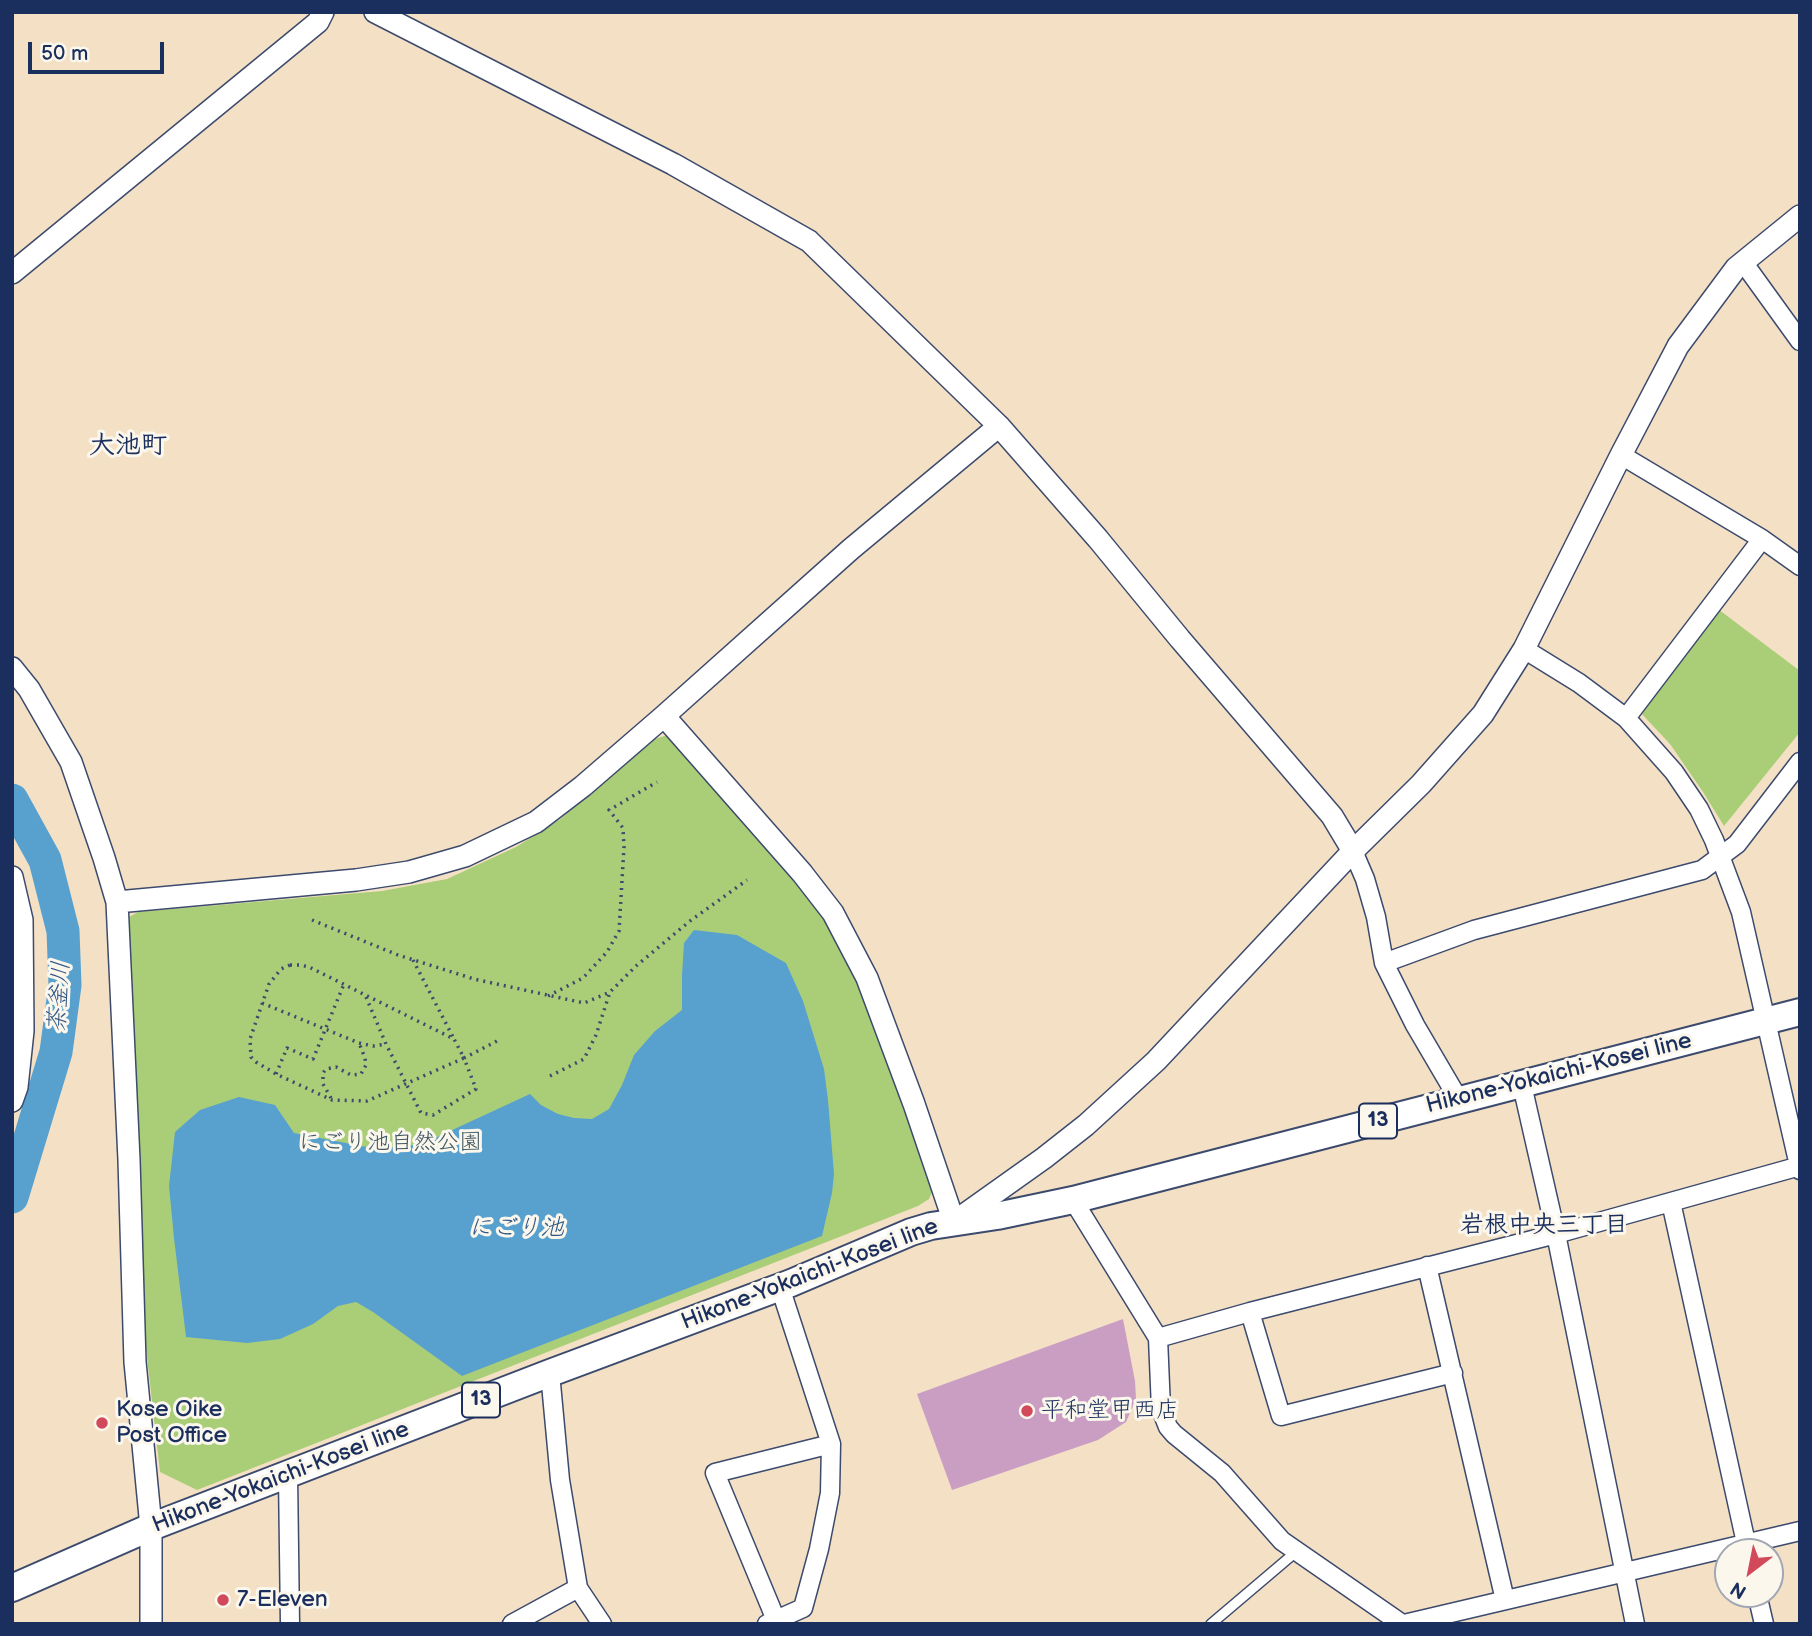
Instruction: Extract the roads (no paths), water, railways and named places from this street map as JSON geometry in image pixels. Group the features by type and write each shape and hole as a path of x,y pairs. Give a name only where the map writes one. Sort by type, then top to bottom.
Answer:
{"main road":[{"name":"Hikone-Yokaichi-Kosei line","path":"12,1588 151,1527 780,1287 911,1232 1073,1200 1800,1012"}],"street":[{"path":"12,273 318,22 323,12"},
{"path":"375,12 673,164 809,241 999,426 1332,816 1353,851 1365,879 1384,963 1415,1025 1459,1100"},
{"path":"664,716 802,873 833,913 867,978 954,1222 1086,1125 1156,1061 1353,851 1421,784 1483,715 1524,649 1678,346 1735,268 1800,216"},
{"path":"1743,262 1800,341"},
{"path":"117,902 356,880 409,872 464,856 536,822 583,786 851,550 999,426"},
{"path":"1622,455 1762,539 1800,566"},
{"path":"1626,718 1762,539"},
{"path":"1158,1338 1799,1168 1741,912 1699,808 1674,772 1626,718 1579,683 1524,649"},
{"path":"12,668 29,690 71,762 117,902 135,1362 151,1527 151,1624"},
{"path":"1384,963 1474,930 1702,870 1737,844 1800,762"},
{"path":"12,877 22,920 23,1031 17,1087 12,1101"},
{"path":"1522,1084 1556,1234 1635,1624"},
{"path":"1073,1200 1158,1338 1161,1409 1168,1427 1222,1473 1282,1541 1403,1624 1714,1555"},
{"path":"1671,1202 1745,1538"},
{"path":"1427,1266 1505,1600"},
{"path":"780,1287 831,1444 830,1493 819,1549 799,1617 771,1622 715,1474 831,1444"},
{"path":"1250,1312 1281,1416 1453,1373"},
{"path":"550,1373 560,1480 578,1588 602,1624"},
{"path":"288,1475 290,1624"},
{"path":"1778,1538 1800,1531"},
{"path":"512,1624 578,1588"}],"lane":[{"path":"1211,1624 1297,1552"}],"water":[{"name":"にごり池","path":"694,930 737,935 786,963 803,1001 824,1069 834,1174 822,1236 462,1376 356,1302 338,1306 313,1324 280,1339 247,1343 186,1337 169,1186 175,1132 200,1110 239,1097 275,1105 294,1133 377,1149 422,1144 530,1094 541,1105 558,1114 592,1119 609,1109 634,1055 655,1031 682,1010 684,943"}],"waterway":[{"name":"茶釜川","path":"12,800 45,860 63,931 65,985 56,1052 12,1197"}],"place":[{"name":"平和堂甲西店","path":"1027,1411"},
{"name":"Kose Oike Post Office","path":"102,1423"},
{"name":"7-Eleven","path":"223,1600"}],"district":[{"name":"大池町","path":"128,446"},
{"name":"岩根中央三丁目","path":"1544,1226"}],"park label":[{"name":"にごり池自然公園","path":"390,1143"}]}
